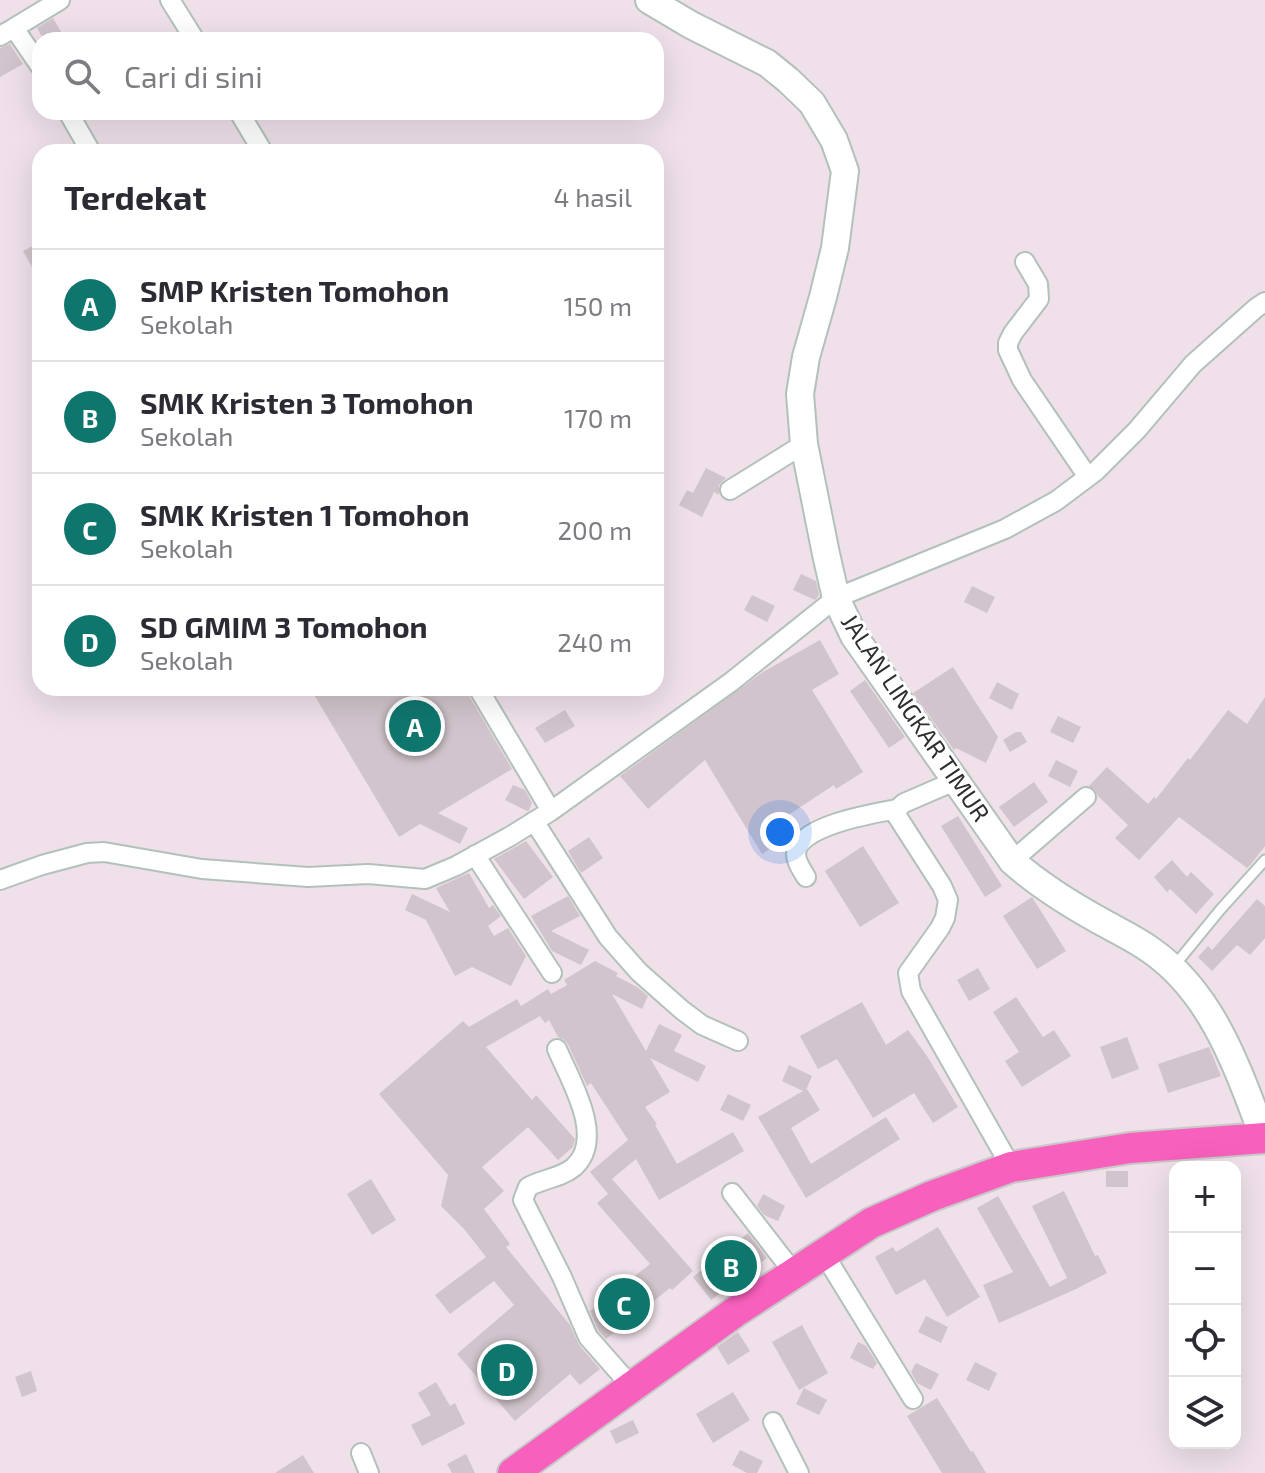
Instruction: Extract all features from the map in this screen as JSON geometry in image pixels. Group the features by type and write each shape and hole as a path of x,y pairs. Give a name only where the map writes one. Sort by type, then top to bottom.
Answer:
{"highway":[{"path":"516,1472 735,1312 871,1223 932,1196 1011,1167 1130,1148 1265,1138"}],"main road":[{"name":"JALAN LINGKAR TIMUR","path":"649,0 767,63 788,80 812,103 834,140 845,171 835,248 806,357 800,394 804,444 836,598 854,636 1012,861 1051,891 1150,949 1173,968 1203,1004 1219,1028 1235,1062 1265,1138"}],"street":[{"path":"32,58 7,32 60,0"},
{"path":"170,0 190,32"},
{"path":"72,120 85,144"},
{"path":"244,120 258,144"},
{"path":"1025,262 1038,284 1039,299 1013,333 1008,350 1022,380 1088,477"},
{"path":"0,880 42,865 87,853 104,852 242,873 308,877 368,874 425,879 509,837 551,811 731,682 836,598 1005,529 1056,501 1088,477 1137,430 1193,364 1265,302"},
{"path":"730,490 804,444"},
{"path":"483,696 551,811"},
{"path":"806,877 796,859 796,850 802,842 823,828 851,817 897,809 955,781"},
{"path":"1012,861 1086,797"},
{"path":"897,809 897,816 948,900 940,928 908,973 911,991 1011,1167"},
{"path":"534,821 608,937 639,972 702,1025 738,1041"},
{"path":"475,855 552,973"},
{"path":"557,1049 581,1105 588,1130 587,1144 574,1167 528,1187 523,1200 588,1337 632,1387"},
{"path":"732,1193 794,1273"},
{"path":"824,1254 913,1399"},
{"path":"773,1422 799,1473"},
{"path":"361,1453 369,1473"}],"lane":[{"path":"1173,968 1265,860"}],"building":[{"path":"53,18 61,32 39,32 37,28"},
{"path":"10,44 23,64 0,77 0,48"},
{"path":"32,246 32,267 23,251"},
{"path":"706,468 726,478 719,485 719,495 714,492 702,517 679,505 687,490 693,493"},
{"path":"801,574 816,581 819,595 815,600 793,590"},
{"path":"972,586 995,597 987,613 964,602"},
{"path":"752,595 775,606 767,622 744,610"},
{"path":"820,640 839,674 812,690 863,772 836,789 834,785 776,823 786,839 762,854 705,760 648,809 620,776 763,672"},
{"path":"953,667 998,737 986,763 956,748 954,750 913,693"},
{"path":"865,680 905,737 889,748 850,691"},
{"path":"997,682 1019,694 1012,710 989,698"},
{"path":"315,696 469,696 512,769 438,813 468,828 460,844 420,824 399,837"},
{"path":"1265,697 1265,846 1247,868 1179,817 1139,860 1115,838 1128,825 1089,786 1107,767 1148,804 1154,797 1156,799 1188,758 1190,760 1228,710 1247,724"},
{"path":"565,710 575,726 545,743 535,728"},
{"path":"1058,716 1081,727 1073,743 1050,732"},
{"path":"1021,732 1027,742 1010,752 1003,740"},
{"path":"1056,760 1078,771 1070,787 1048,776"},
{"path":"1034,782 1048,802 1014,827 999,807"},
{"path":"513,785 525,790 532,803 529,810 505,800"},
{"path":"958,816 1002,886 985,897 941,826"},
{"path":"589,837 603,858 581,873 568,851"},
{"path":"526,841 553,877 524,899 494,859"},
{"path":"863,846 899,903 860,927 825,871"},
{"path":"1172,860 1187,877 1191,872 1214,894 1196,914 1170,889 1167,892 1154,877"},
{"path":"469,873 489,908 493,905 501,916 488,926 494,936 508,928 526,956 511,986 472,967 455,976 426,920 405,910 412,894 450,912 436,888"},
{"path":"568,896 580,916 551,931 589,950 581,965 552,951 531,916"},
{"path":"1032,897 1066,951 1037,969 1003,916"},
{"path":"1257,899 1265,906 1265,938 1250,955 1237,945 1212,971 1198,957 1208,946 1212,950"},
{"path":"595,961 618,973 616,976 648,996 642,1009 612,994 646,1051 659,1024 682,1035 674,1051 706,1066 698,1082 650,1058 670,1092 645,1107 677,1164 733,1132 744,1151 659,1200 636,1159 612,1179 693,1271 606,1339 598,1330 590,1311 650,1264 597,1203 608,1194 590,1172 628,1140 591,1083 587,1086 568,1044 558,1037 549,1020 545,1023 540,1016 486,1047 532,1100 536,1095 575,1139 573,1147 558,1160 528,1127 482,1167 504,1191 484,1209 510,1244 506,1247 570,1325 579,1345 600,1369 580,1385 570,1374 515,1421 457,1354 514,1305 494,1281 450,1314 435,1295 486,1257 441,1206 448,1175 379,1094 463,1021 469,1027 517,999 521,1006 548,989 551,994 567,985 564,980"},
{"path":"978,968 990,989 969,1001 957,980"},
{"path":"1016,997 1043,1037 1054,1030 1071,1056 1022,1087 1005,1061 1019,1052 993,1012"},
{"path":"862,1002 886,1045 908,1030 958,1107 933,1123 914,1093 873,1118 837,1059 818,1069 800,1036"},
{"path":"1127,1037 1139,1069 1112,1079 1100,1047"},
{"path":"1209,1047 1221,1076 1168,1093 1158,1064"},
{"path":"789,1065 812,1076 806,1090 820,1110 791,1128 811,1164 886,1117 900,1139 806,1198 758,1117 803,1091 782,1081"},
{"path":"728,1094 751,1105 743,1121 720,1110"},
{"path":"1106,1171 1128,1171 1128,1187 1106,1187"},
{"path":"371,1179 396,1220 372,1235 347,1194"},
{"path":"1064,1191 1095,1256 1098,1255 1107,1273 999,1323 983,1285 1013,1272 977,1208 998,1196 1050,1287 1067,1278 1032,1206"},
{"path":"763,1194 785,1206 778,1221 764,1215 757,1206"},
{"path":"938,1227 980,1297 947,1317 925,1279 896,1295 875,1257 893,1247 896,1252"},
{"path":"748,1233 767,1258 711,1300 693,1277"},
{"path":"926,1316 948,1327 941,1343 918,1332"},
{"path":"802,1325 828,1373 799,1390 772,1342"},
{"path":"738,1332 750,1351 728,1365 717,1347"},
{"path":"858,1342 866,1346 877,1363 873,1369 850,1358"},
{"path":"975,1362 997,1373 989,1391 966,1380"},
{"path":"916,1363 939,1374 931,1390 917,1383 911,1372"},
{"path":"31,1371 37,1391 22,1397 15,1377"},
{"path":"436,1382 450,1406 455,1403 465,1424 422,1446 411,1425 431,1415 418,1393"},
{"path":"804,1388 827,1400 819,1415 796,1404"},
{"path":"733,1392 750,1420 713,1443 696,1414"},
{"path":"937,1398 986,1473 942,1473 907,1416"},
{"path":"633,1420 639,1433 616,1444 610,1431"},
{"path":"740,1450 763,1461 757,1473 747,1473 732,1465"},
{"path":"466,1454 475,1473 452,1473 447,1464"},
{"path":"303,1455 314,1473 275,1473"}],"place":[{"name":"SMP Kristen Tomohon","path":"415,726"},
{"name":"SMK Kristen 3 Tomohon","path":"731,1266"},
{"name":"SMK Kristen 1 Tomohon","path":"624,1304"},
{"name":"SD GMIM 3 Tomohon","path":"507,1370"}]}
